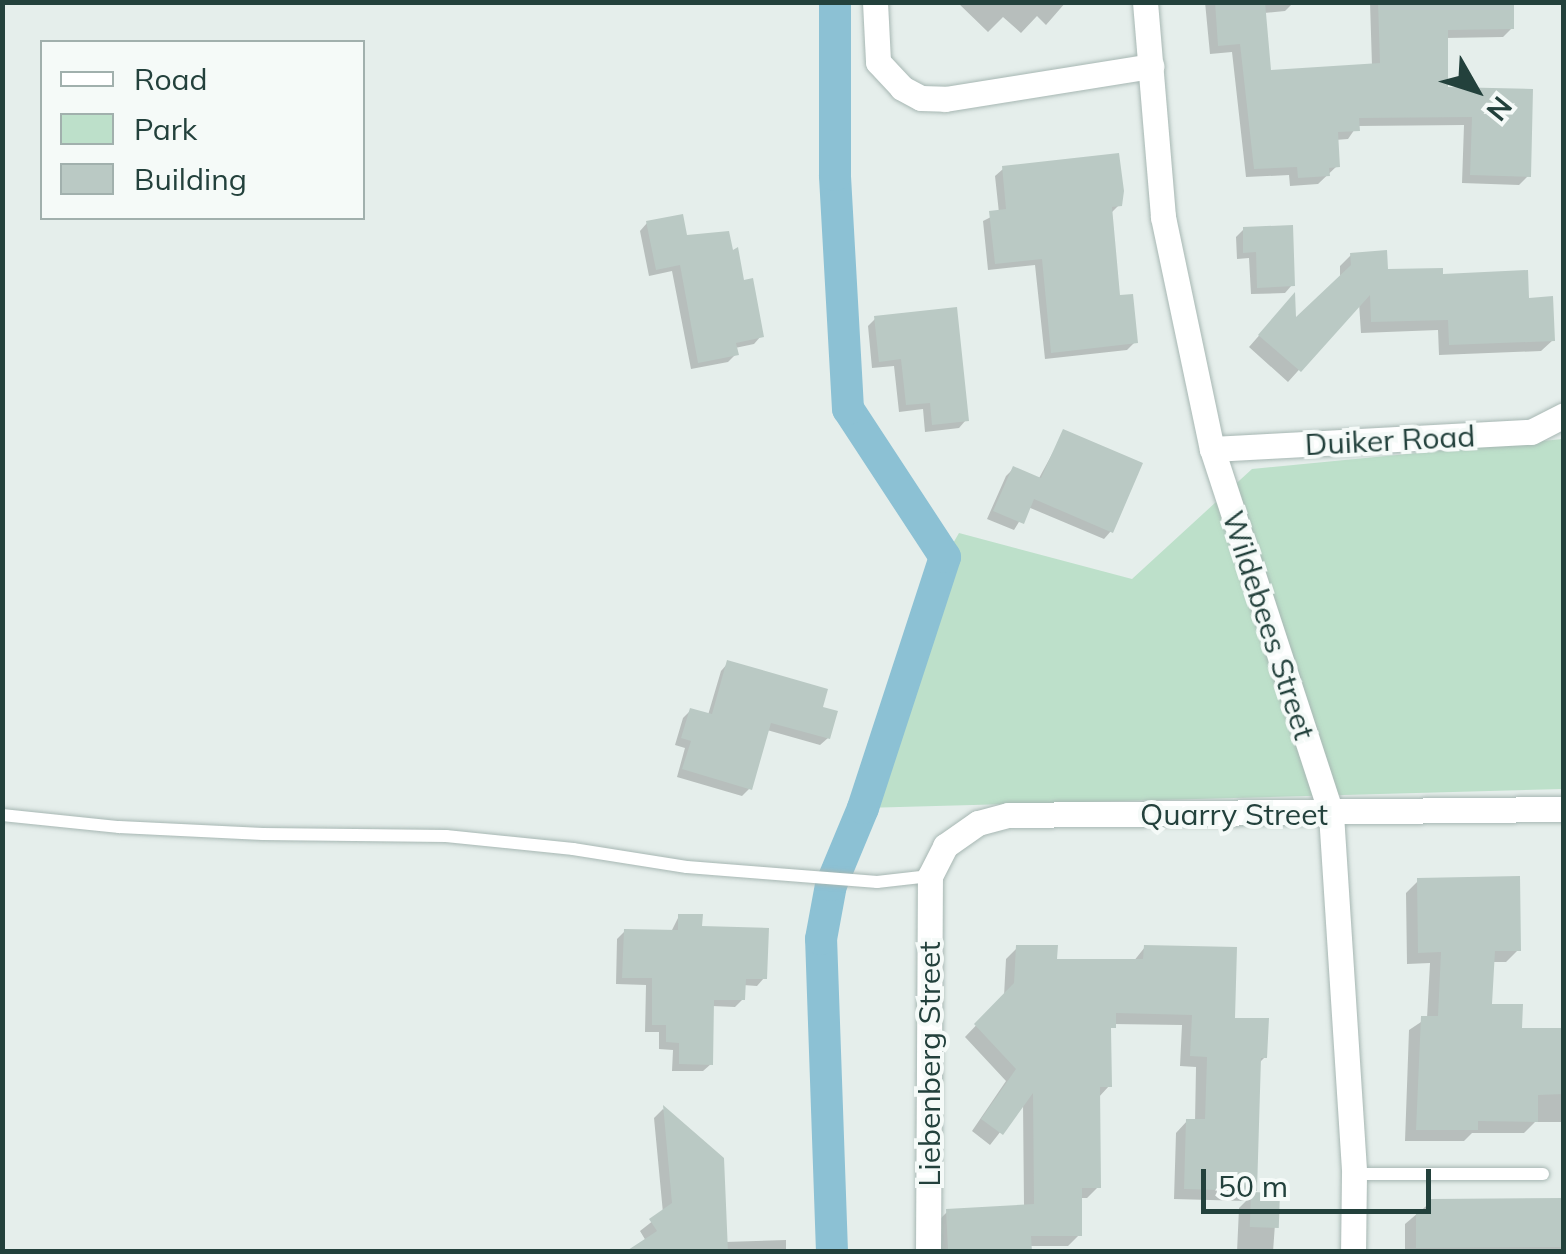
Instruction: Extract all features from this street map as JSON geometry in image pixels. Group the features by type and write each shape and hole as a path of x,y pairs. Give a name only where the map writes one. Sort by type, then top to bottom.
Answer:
{"street":[{"path":"875,2 878,62 902,88 921,98 945,99 1151,66"},
{"name":"Wildebees Street","path":"1146,2 1163,216 1212,449 1331,814 1354,1174 1353,1252"},
{"name":"Duiker Road","path":"1212,449 1531,432 1564,415"},
{"name":"Quarry Street","path":"930,876 944,846 978,824 1008,815 1564,810"},
{"name":"Liebenberg Street","path":"928,1252 930,876"}],"lane":[{"path":"2,814 245,833 446,836 816,878 877,882 930,876"},
{"path":"1354,1174 1543,1174"}],"green space":[{"path":"1563,439 1563,789 863,808 945,557 959,533 1132,579 1252,469"}],"building":[{"path":"1215,2 1265,2 1271,70 1380,63 1378,2 1514,2 1514,29 1448,30 1448,87 1533,89 1531,177 1470,175 1472,117 1359,118 1360,131 1338,132 1340,167 1329,168 1330,176 1298,178 1297,167 1254,169 1240,44 1218,46"},
{"path":"1119,153 1124,191 1122,206 1112,207 1120,295 1133,294 1138,343 1051,353 1042,259 995,264 989,211 1006,209 1002,166"},
{"path":"683,214 687,235 729,231 733,250 738,247 744,280 753,278 764,337 736,343 739,355 698,363 680,265 656,270 646,221"},
{"path":"1293,225 1295,286 1257,288 1256,252 1243,253 1243,227"},
{"path":"1387,250 1388,269 1443,268 1443,274 1528,270 1529,298 1553,296 1555,341 1449,345 1448,320 1371,322 1370,295 1301,372 1258,335 1295,292 1296,317 1351,265 1350,253"},
{"path":"957,307 969,421 932,425 930,403 906,405 901,359 879,362 874,316"},
{"path":"1063,429 1143,463 1113,533 1034,499 1024,524 993,511 1013,466 1041,478"},
{"path":"727,660 828,689 823,707 838,711 830,739 771,723 752,790 682,769 691,741 681,738 690,708 712,714"},
{"path":"1520,876 1521,951 1495,951 1492,1004 1523,1004 1522,1028 1564,1028 1564,1094 1538,1095 1538,1122 1478,1121 1478,1130 1416,1130 1421,1016 1438,1016 1441,952 1418,953 1417,878"},
{"path":"678,914 703,914 702,926 769,928 767,979 746,979 745,1000 714,1000 713,1065 679,1064 679,1043 666,1042 666,1025 652,1025 652,978 622,978 624,929 678,930"},
{"path":"1016,945 1058,945 1057,959 1143,959 1144,945 1237,947 1235,1018 1269,1018 1267,1058 1261,1058 1257,1191 1184,1189 1186,1119 1205,1119 1207,1057 1190,1056 1192,1015 1116,1013 1116,1028 1111,1028 1112,1087 1100,1087 1101,1188 1082,1188 1082,1236 1031,1236 1032,1252 948,1252 946,1209 1034,1204 1033,1093 1003,1135 981,1119 1016,1069 974,1024 1014,983"},
{"path":"663,1105 724,1158 728,1252 625,1252 657,1231 649,1219 672,1203"},
{"path":"1251,1192 1280,1193 1279,1228 1250,1227"},
{"path":"1564,1198 1564,1247 1416,1248 1416,1210 1430,1210 1430,1199"}],"waterway":[{"path":"832,1252 821,939 831,885 863,808 945,557 848,409 835,175 835,2"}]}
